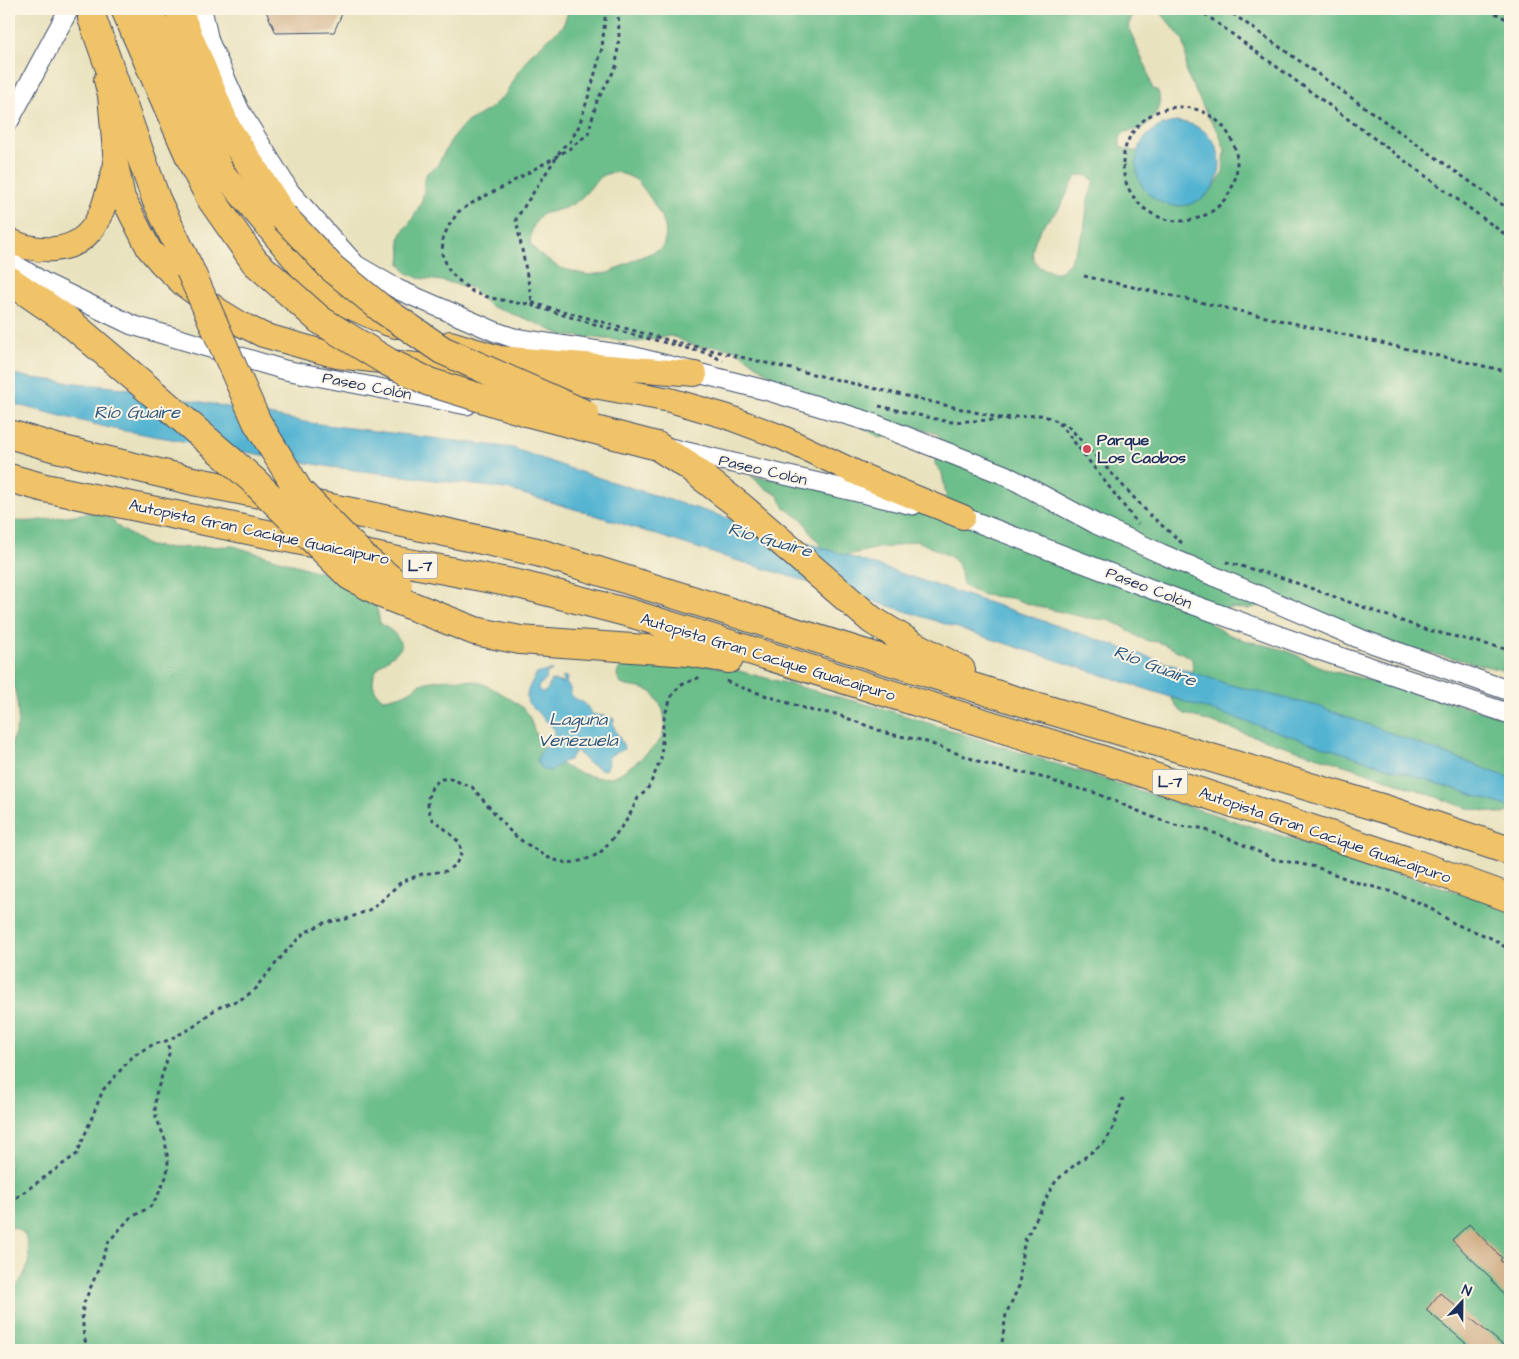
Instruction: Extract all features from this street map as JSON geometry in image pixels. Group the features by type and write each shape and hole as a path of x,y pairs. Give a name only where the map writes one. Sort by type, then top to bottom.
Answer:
{"highway":[{"path":"125,9 196,171 211,199 255,262 320,320 388,362 429,382 526,412 657,446"},
{"path":"180,9 181,18 226,127 284,217 332,268 382,309 442,350 657,446 687,465 740,506 872,620 913,646 980,678 1015,700"},
{"path":"81,14 156,199 190,270 257,422 299,491 365,559 392,590"},
{"path":"9,280 67,320 154,394 253,480 350,576 392,590 475,631 520,640 688,652 826,675"},
{"name":"Autopista Gran Cacique Guaicaipuro","path":"9,434 56,448 192,481 357,513 537,552 1015,700 1388,810 1510,851"},
{"name":"Autopista Gran Cacique Guaicaipuro","path":"9,478 83,496 522,585 633,614 1251,808 1510,898"}],"main road":[{"path":"150,9 222,172 311,279 342,303 386,323 499,358 695,374"},
{"path":"81,14 110,95 116,164 123,198 148,249 182,284 218,310 263,335 337,356 583,384 670,400 725,416 781,437 863,476 963,517"},
{"path":"9,240 30,249 45,250 76,243 88,235 100,213 116,164"}],"street":[{"path":"202,9 209,41 240,111 290,192 356,265 399,290 514,338 630,356 695,374 765,390 867,421 1005,475 1096,524 1363,640 1510,691"},
{"path":"9,121 81,14"},
{"name":"Paseo Colón","path":"9,261 45,283 132,325 285,370 594,430 963,517 1180,600 1313,648 1510,714"}],"path":[{"path":"606,9 602,48 579,126 570,142 563,147 516,219 534,306 611,329 710,354 726,363"},
{"path":"618,9 619,35 616,67 597,101 588,134 558,155 458,212 443,239 442,254 449,270 457,279 473,292 491,298 522,304 533,302 668,340 1000,418 1042,415 1067,425 1150,515 1183,543"},
{"path":"1198,9 1510,238"},
{"path":"1226,9 1510,210"},
{"path":"1488,9 1510,21"},
{"path":"1504,9 1510,13"},
{"path":"1178,107 1202,111 1221,124 1234,144 1238,168 1236,180 1225,201 1206,215 1195,220 1183,221 1159,217 1149,212 1140,204 1127,184 1123,166 1125,148 1136,128 1155,113 1178,107"},
{"path":"1084,276 1510,372"},
{"path":"873,404 949,422 1042,417 1061,425 1140,526"},
{"path":"1224,561 1277,576 1424,629 1510,650"},
{"path":"9,1205 11,1201 77,1154 103,1090 134,1055 154,1044 166,1041 192,1028 220,1007 252,992 304,933 324,923 346,919 366,911 376,905 401,882 422,874 446,871 456,864 461,854 460,843 433,820 428,809 428,798 432,787 440,779 451,779 472,787 510,831 547,857 569,863 580,862 600,854 628,818 638,798 647,790 661,759 663,725 673,693 681,685 691,680 707,677"},
{"path":"723,680 813,710 836,714 889,734 920,740 986,764 1093,792 1157,820 1178,826 1200,828 1220,835 1273,859 1316,866 1355,882 1389,890 1425,905 1455,924 1489,937 1510,950"},
{"path":"89,1350 84,1338 82,1313 84,1302 109,1241 130,1218 150,1208 157,1198 167,1175 168,1162 165,1139 156,1116 155,1106 156,1094 170,1051 166,1041"},
{"path":"1001,1350 1006,1314 1018,1286 1025,1240 1056,1181 1106,1141 1113,1128 1123,1098"}],"green space":[{"path":"569,9 1140,9 1133,14 1128,26 1147,68 1152,88 1158,91 1159,102 1156,113 1149,123 1137,130 1123,134 1120,138 1120,147 1143,153 1184,201 1204,198 1216,184 1223,173 1225,150 1218,131 1208,117 1186,72 1186,52 1183,40 1158,9 1491,9 1510,15 1510,672 1431,654 1261,605 1248,609 1228,608 1206,619 1232,636 1287,651 1329,670 1510,719 1510,811 1503,814 1467,808 1375,775 1185,714 1177,708 1171,697 1177,686 1188,678 1191,673 1192,659 1188,656 1159,642 1148,641 1138,637 1122,626 1108,620 1087,618 1011,598 983,595 967,588 963,584 959,566 951,557 920,542 914,541 843,556 826,552 804,521 785,508 777,494 768,490 751,476 832,488 892,513 904,516 945,504 946,495 942,473 935,464 940,439 938,434 918,428 902,428 882,438 800,395 793,387 774,378 738,351 732,349 714,346 701,348 669,336 638,342 562,335 493,307 485,302 472,288 418,278 406,272 400,263 399,239 421,203 424,192 424,180 427,173 437,166 451,140 464,124 489,109 505,95 514,78 531,54 563,26","holes":["614,172 636,180 653,202 664,222 666,230 664,244 661,249 608,273 587,275 560,268 539,254 530,243 532,229 538,218 542,214 565,208 575,203 603,175","1085,175 1095,181 1088,199 1084,232 1069,264 1059,272 1052,272 1039,267 1032,253 1038,235 1044,224 1058,210 1077,176"]},
{"path":"93,513 112,520 121,529 149,546 173,548 233,546 329,575 364,590 376,604 380,623 394,633 399,640 401,648 375,672 374,687 383,699 402,695 427,682 449,679 477,682 505,695 525,710 541,744 553,758 568,768 595,777 612,777 627,769 658,743 663,736 665,727 664,713 655,697 647,690 621,684 617,674 619,669 623,664 636,660 677,659 739,671 884,709 1510,909 1510,1350 9,1350 9,1294 25,1273 29,1251 24,1233 9,1227 9,748 17,729 18,714 9,657 10,638 15,619 9,615 9,521 30,521"}],"water":[{"path":"1178,122 1194,125 1208,134 1217,148 1220,164 1217,180 1208,194 1194,203 1178,206 1162,203 1148,194 1139,180 1136,164 1139,148 1148,134 1162,125"},
{"name":"Río Guaire","path":"9,373 32,378 140,390 310,423 513,448 574,470 836,552 1227,684 1321,707 1510,778 1510,807 899,609 506,489 331,467 114,429 9,403"},
{"name":"Laguna Venezuela","path":"552,671 547,672 546,680 539,685 538,689 543,693 548,689 551,680 563,683 562,678 565,676 567,678 566,683 573,697 585,704 592,714 610,717 615,720 613,720 614,728 624,749 609,757 607,769 603,770 588,763 577,751 569,760 563,762 552,771 543,770 537,761 540,753 552,739 555,730 528,703 527,695 536,674"}],"building":[{"path":"265,9 344,9 334,32 276,33"},
{"path":"1469,1224 1502,1258 1500,1260 1510,1271 1510,1302 1492,1279 1452,1240"},
{"path":"1440,1293 1509,1350 1474,1350 1426,1310"}],"place":[{"name":"Parque Los Caobos","path":"1087,449"}]}
